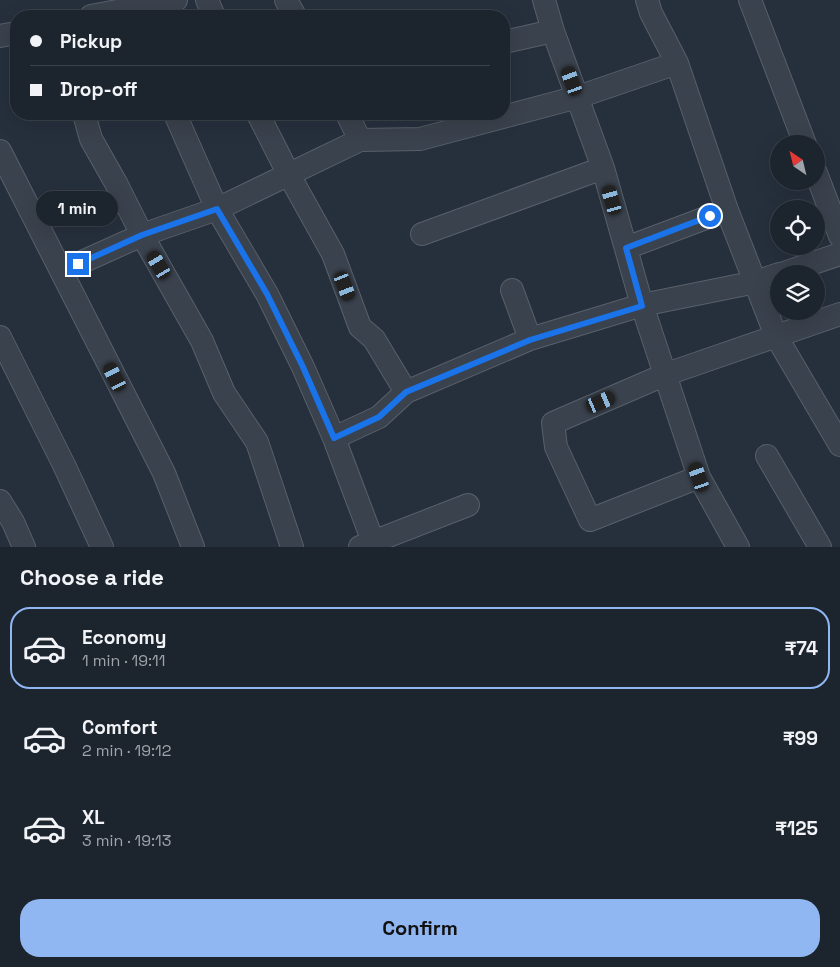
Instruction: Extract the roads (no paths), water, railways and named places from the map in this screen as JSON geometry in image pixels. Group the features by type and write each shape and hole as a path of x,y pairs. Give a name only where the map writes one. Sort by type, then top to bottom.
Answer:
{"street":[{"path":"141,10 176,0"},
{"path":"544,0 603,168 642,306 699,477 738,547"},
{"path":"647,0 651,13 677,63 728,210 776,336 840,445"},
{"path":"750,0 802,135"},
{"path":"510,41 554,31"},
{"path":"510,115 578,97 677,63"},
{"path":"86,120 91,139 142,235 202,341 224,393 257,442 292,547"},
{"path":"178,120 217,209 267,294 303,367 334,438 369,545 468,505"},
{"path":"261,120 333,254 360,327 374,339 406,392"},
{"path":"350,120 360,140"},
{"path":"62,271 142,235 217,209 360,140 420,139 491,120"},
{"path":"0,151 164,473 193,547"},
{"path":"422,234 603,168"},
{"path":"822,190 840,236"},
{"path":"626,248 728,210"},
{"path":"807,265 840,254"},
{"path":"334,438 379,417 406,392 530,340 642,306 770,277"},
{"path":"512,290 530,340"},
{"path":"699,477 590,520 556,447 553,423 664,375 840,314"},
{"path":"0,337 64,465 102,547"},
{"path":"767,456 820,547"},
{"path":"0,501 13,522 24,547"}]}
